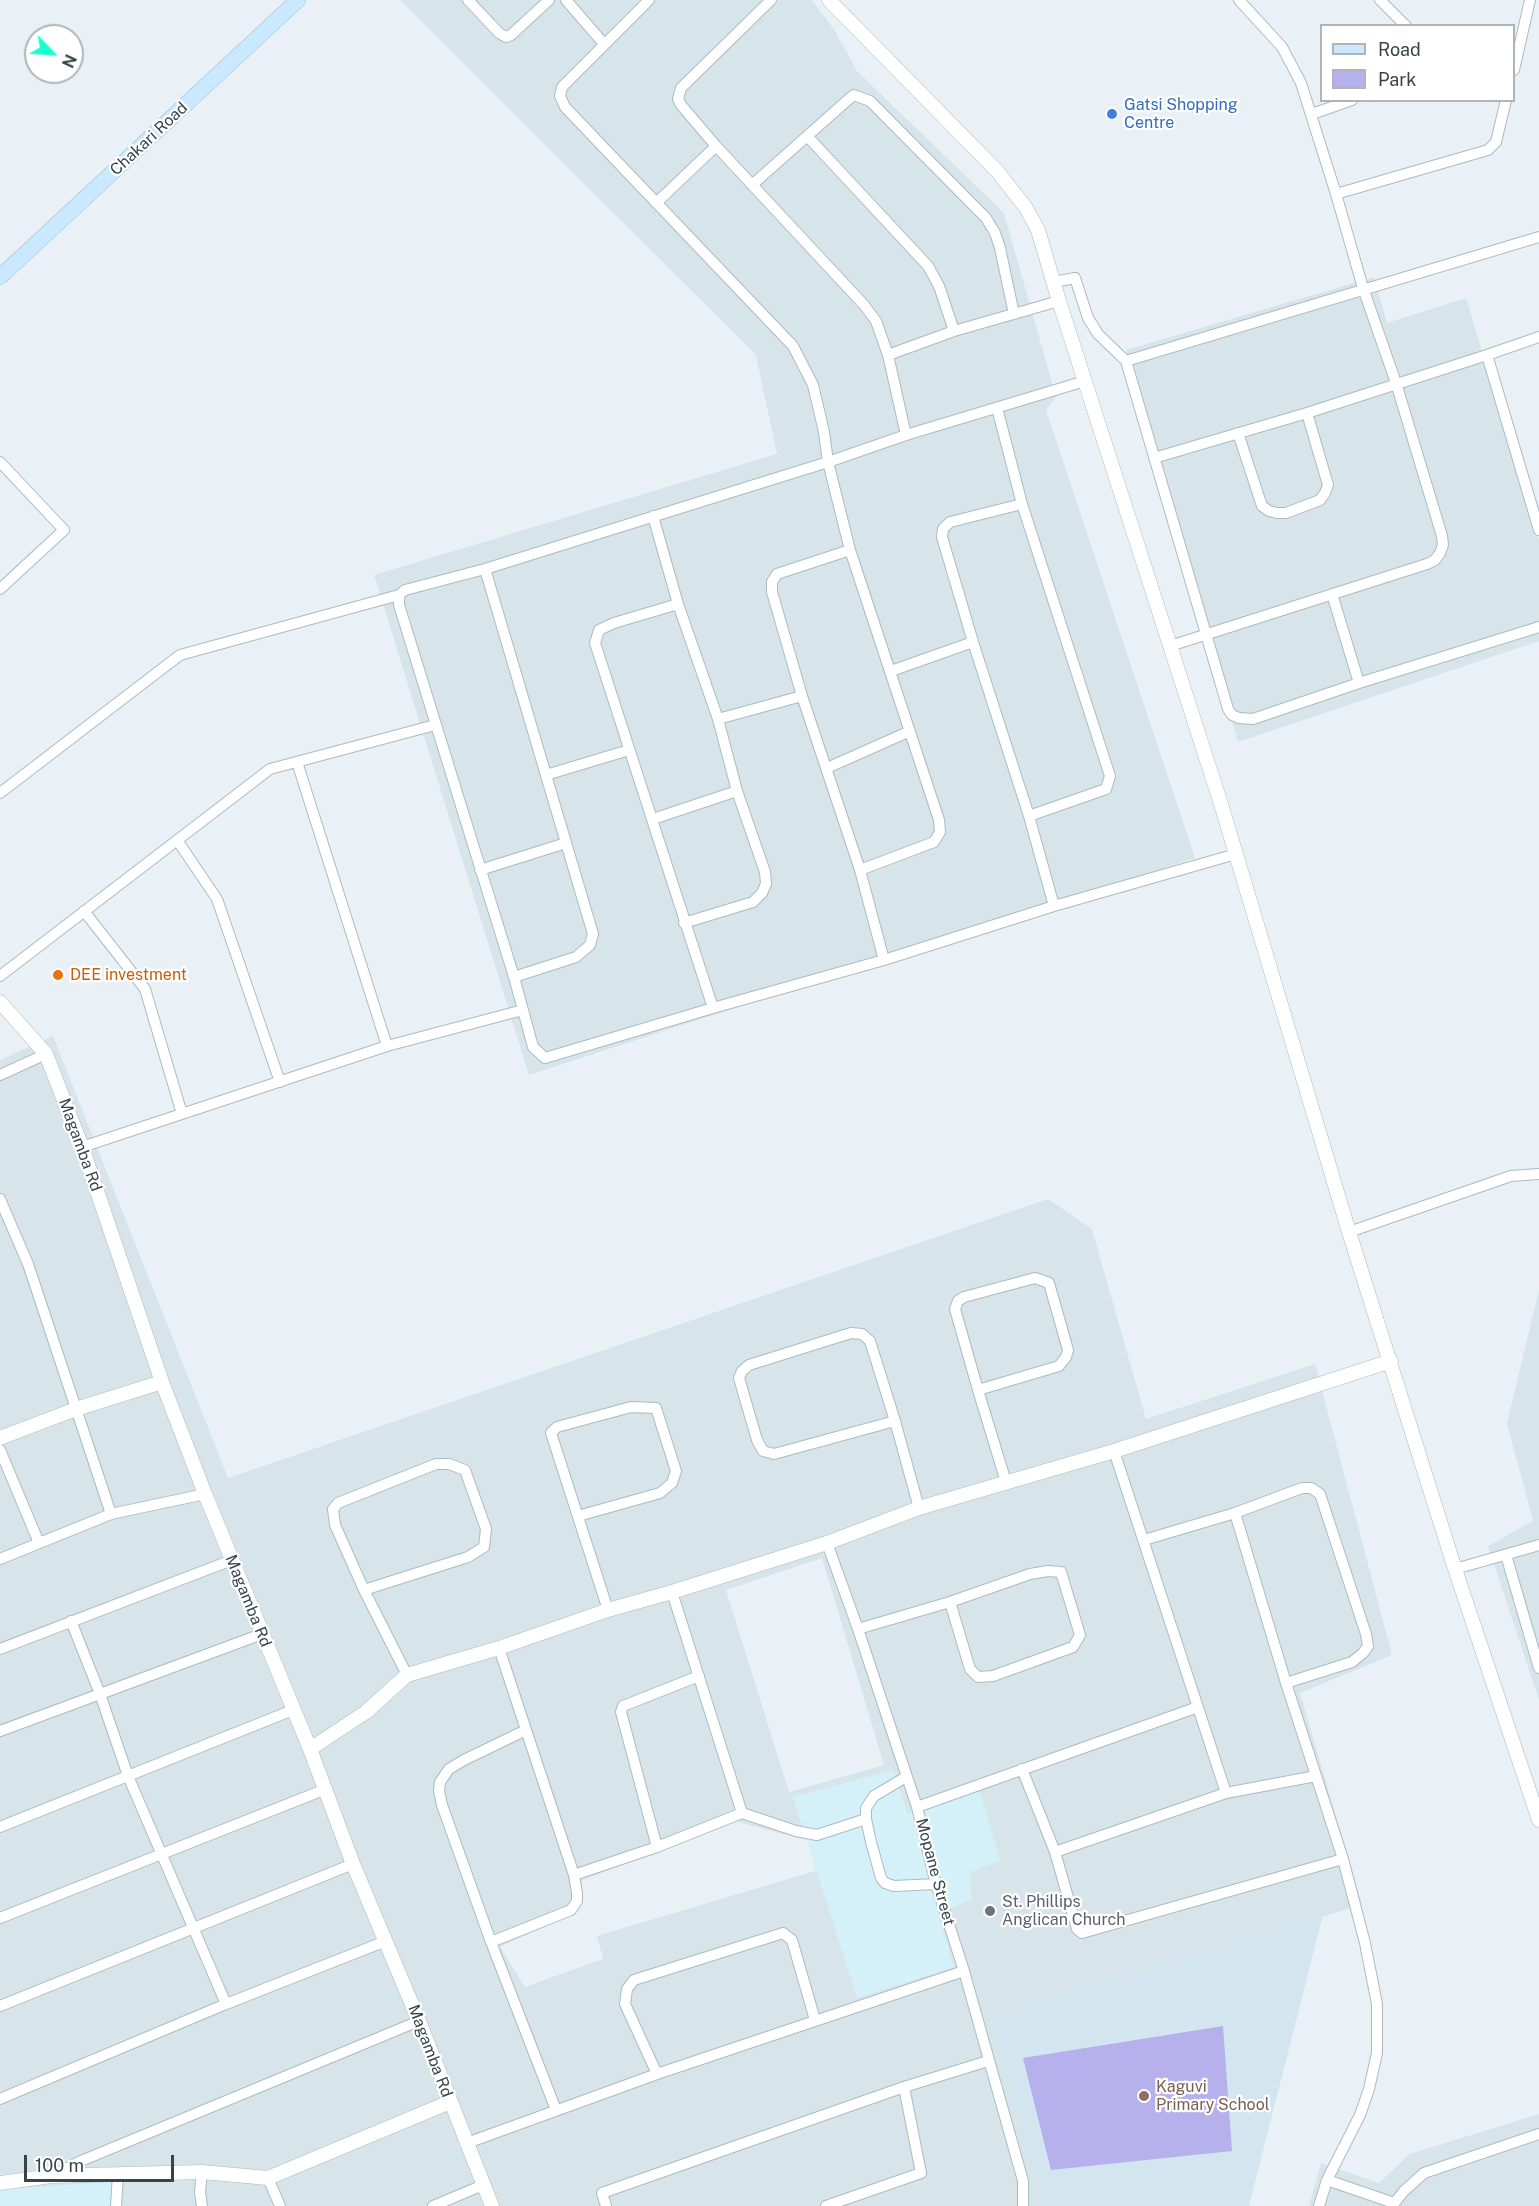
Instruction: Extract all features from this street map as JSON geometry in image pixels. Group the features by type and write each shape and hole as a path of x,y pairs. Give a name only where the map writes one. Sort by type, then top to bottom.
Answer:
{"main road":[{"name":"Chakari Road","path":"0,277 298,0"}],"street":[{"path":"468,0 506,37 549,0"},
{"path":"566,0 604,44"},
{"path":"649,0 562,87 560,96 565,107 793,346 813,385 824,432 828,462 850,550 939,820 940,832 934,842 860,870"},
{"path":"771,0 681,88 678,95 681,105 716,146 864,304 876,321 888,355 906,435"},
{"path":"829,0 998,172 1026,208 1038,230 1236,854 1349,1232 1455,1569 1539,1820"},
{"path":"1170,646 1427,564 1435,560 1443,545 1396,383 1363,288 1312,114 1293,64 1282,47 1239,0"},
{"path":"1380,0 1404,24"},
{"path":"1515,59 1530,0"},
{"path":"752,185 854,95 870,101 986,218 995,232 1000,248 1014,314"},
{"path":"1312,114 1346,102"},
{"path":"1336,194 1488,150 1496,142 1506,102"},
{"path":"808,137 928,266 939,286 954,331"},
{"path":"656,203 716,146"},
{"path":"1126,361 1539,237"},
{"path":"1053,282 1074,278 1088,318 1098,334 1126,361 1228,709 1232,715 1253,719 1359,683 1539,627"},
{"path":"888,355 954,331 1059,302"},
{"path":"1154,458 1307,413 1539,338"},
{"path":"1487,355 1539,530"},
{"path":"0,794 180,655 485,569 828,462 906,435 1085,381"},
{"path":"997,408 1022,504 1110,776 1106,789 1029,816"},
{"path":"1238,433 1262,506 1269,511 1286,513 1320,500 1328,485 1307,413"},
{"path":"0,462 64,530 0,589"},
{"path":"1022,504 950,522 943,529 942,537 1029,816 1054,906"},
{"path":"653,516 678,604 718,719 738,791 765,872 766,884 762,893 753,902 684,923"},
{"path":"850,550 777,574 772,582 772,592 802,696 860,870 884,960"},
{"path":"485,569 593,934 590,945 576,957 514,977"},
{"path":"1332,594 1359,683"},
{"path":"399,595 399,605 514,977 533,1047 545,1058 884,960 1054,906 1236,854"},
{"path":"678,604 614,623 599,630 595,644 713,1008"},
{"path":"891,671 973,642"},
{"path":"718,719 802,696"},
{"path":"0,976 270,770 435,725"},
{"path":"827,768 909,732"},
{"path":"546,775 629,750"},
{"path":"297,762 387,1047"},
{"path":"653,819 738,791"},
{"path":"177,840 217,899 280,1082"},
{"path":"480,870 566,843"},
{"path":"84,911 145,989 182,1114"},
{"name":"Magamba Rd","path":"0,1002 46,1054 82,1147 162,1382 205,1494 310,1749 353,1864 419,2021 492,2206"},
{"path":"82,1147 387,1047 523,1010"},
{"path":"0,1075 46,1054"},
{"path":"1349,1232 1511,1176 1539,1174"},
{"path":"0,1199 28,1264 111,1515"},
{"path":"978,1390 1059,1366 1066,1357 1068,1350 1048,1283 1035,1278 964,1297 958,1301 955,1309 978,1390 1006,1482"},
{"path":"895,1421 774,1454 763,1451 757,1440 739,1378 742,1371 749,1365 851,1333 862,1334 870,1341 895,1421 919,1508"},
{"path":"310,1749 366,1712 407,1675 827,1543 919,1508 1114,1451 1391,1361"},
{"path":"0,1438 76,1409 162,1382"},
{"path":"578,1516 660,1493 672,1483 676,1471 656,1408 631,1407 557,1427 551,1433 608,1610"},
{"path":"0,1450 39,1544"},
{"path":"1114,1451 1226,1793"},
{"path":"364,1590 468,1557 484,1547 486,1529 465,1470 449,1464 436,1464 338,1503 333,1509 335,1525 364,1590 407,1675"},
{"path":"1144,1540 1235,1513 1302,1488 1311,1488 1320,1494 1368,1646 1352,1662 1286,1683"},
{"path":"0,1559 111,1515 205,1494"},
{"path":"1235,1513 1286,1683 1343,1859 1365,1943 1377,2004 1377,2053 1360,2115 1327,2180 1319,2206"},
{"name":"Mopane Street","path":"827,1543 917,1806 936,1884 964,1971 1023,2181 1023,2206"},
{"path":"1455,1569 1539,1545"},
{"path":"1506,1555 1539,1668"},
{"path":"0,1649 232,1560"},
{"path":"858,1629 950,1602 1030,1574 1048,1571 1061,1572 1080,1635 1073,1647 1040,1661 993,1676 978,1677 970,1669 950,1602"},
{"path":"672,1592 742,1813"},
{"path":"70,1621 100,1694 128,1776 226,2004"},
{"path":"0,1731 262,1634"},
{"path":"491,1942 571,1910 577,1901 574,1875 499,1647"},
{"path":"657,1847 621,1712 624,1706 699,1676"},
{"path":"917,1806 1198,1707"},
{"path":"0,1827 293,1710"},
{"path":"526,1730 449,1769 440,1782 439,1791 491,1942 556,2109"},
{"path":"1022,1769 1055,1852 1077,1929 1082,1933 1343,1859"},
{"path":"1055,1852 1226,1793 1316,1776"},
{"path":"906,1778 874,1796 866,1808 866,1819 881,1878 885,1883 894,1886 936,1884"},
{"path":"0,1918 326,1789"},
{"path":"574,1875 657,1847 742,1813 796,1831 817,1835 866,1819"},
{"path":"0,2006 353,1864"},
{"path":"657,2074 626,2004 627,1989 634,1980 783,1933 792,1940 815,2020"},
{"path":"0,2099 226,2004 386,1941"},
{"path":"467,2143 657,2074 964,1971"},
{"path":"51,2176 92,2156 419,2021"},
{"path":"606,2206 602,2193 904,2087 988,2061"},
{"path":"826,2206 921,2173 904,2087"},
{"path":"0,2183 51,2176 202,2172 268,2178 450,2102"},
{"path":"1327,2180 1393,2205 1424,2174 1539,2133"},
{"path":"202,2172 200,2192 202,2206"},
{"path":"116,2206 118,2174"},
{"path":"268,2178 280,2206"},
{"path":"433,2206 483,2185"}],"shaded area":[{"path":"400,0 812,0 835,31 857,71 1004,213 1056,397 1046,410 1195,858 529,1075 374,575 777,454 756,355"},
{"path":"1374,277 1387,323 1466,298 1539,541 1539,641 1238,742 1126,350"},
{"path":"53,1036 228,1478 1048,1199 1092,1229 1146,1419 1315,1364 1392,1655 1300,1693 1362,1904 1005,2020 1046,2158 1040,2206 0,2206 0,1060","holes":["822,1558 884,1765 789,1792 726,1590","734,1821 818,1843 815,1871 597,1936 603,1959 525,1987 500,1947 575,1913 573,1884"]},
{"path":"1539,1290 1539,1700 1488,1546 1533,1521 1507,1423"},
{"path":"893,1770 908,1814 979,1790 1001,1861 970,1872 972,1899 938,1914 954,1967 857,1998 793,1797"},
{"name":"Kaguvi Primary School","path":"1323,1915 1249,2206 1035,2206 1037,2175 988,2018"},
{"path":"1539,2114 1539,2206 1309,2206 1321,2163 1379,2183 1410,2154"},
{"path":"114,2181 112,2206 0,2206 0,2190"}],"green space":[{"path":"1223,2026 1232,2151 1051,2170 1023,2058"}],"place":[{"name":"Gatsi Shopping Centre","path":"1112,114"},
{"name":"DEE investment","path":"58,975"},
{"name":"St. Phillips Anglican Church","path":"990,1911"},
{"name":"Kaguvi Primary School","path":"1144,2096"}]}
